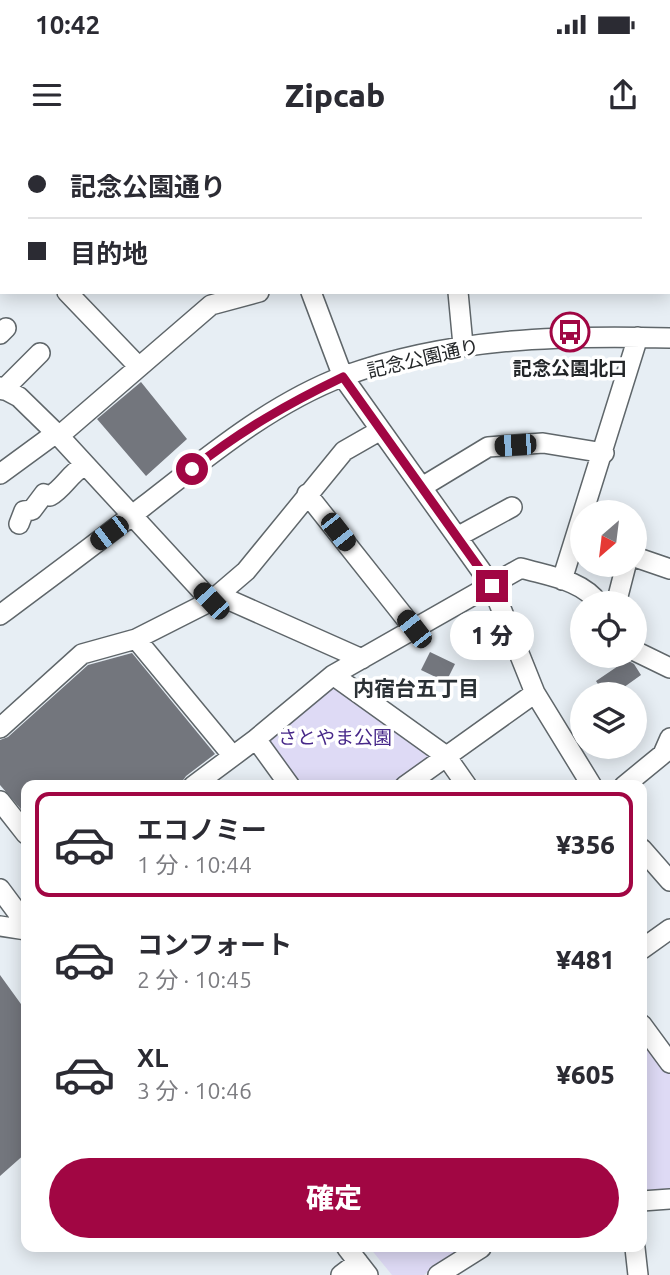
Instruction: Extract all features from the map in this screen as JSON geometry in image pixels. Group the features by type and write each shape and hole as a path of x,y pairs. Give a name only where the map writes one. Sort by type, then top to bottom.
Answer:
{"street":[{"path":"0,474 58,435 139,367 209,298 242,294"},
{"path":"312,294 343,377 492,586 536,693 588,780"},
{"path":"458,294 463,345"},
{"path":"79,297 139,367"},
{"path":"588,500 638,337"},
{"name":"記念公園通り","path":"0,615 233,437 294,401 343,377 407,357 463,345 539,339 670,338"},
{"path":"40,353 2,389 19,397 58,435 131,516 215,598 362,659"},
{"path":"0,728 82,654 136,639 215,598 246,571 344,452 379,431"},
{"path":"422,487 488,447 543,443 604,453"},
{"path":"19,524 24,511 32,510 44,494 50,496 61,490 73,472 85,465"},
{"path":"307,494 414,629"},
{"path":"457,537 512,507"},
{"path":"562,580 570,554"},
{"path":"648,561 670,569"},
{"path":"201,780 256,739 333,675 521,568 589,591"},
{"path":"136,639 232,755"},
{"path":"647,657 670,668"},
{"path":"333,675 446,756 463,780"},
{"path":"413,780 536,693"},
{"path":"256,739 286,780"},
{"path":"631,780 668,749"},
{"path":"0,801 21,828"},
{"path":"647,855 670,881"},
{"path":"0,889 21,920"},
{"path":"0,926 21,927"},
{"path":"647,945 670,929"},
{"path":"647,1033 670,1063"},
{"path":"647,1201 670,1199"},
{"path":"438,1275 475,1252"},
{"path":"635,1252 638,1275"},
{"path":"341,1275 358,1262"}],"green space":[{"name":"さとやま公園","path":"333,675 446,756 413,780 286,780 256,739"},
{"path":"647,1043 670,1073 670,1193 647,1195"},
{"path":"373,1252 458,1252 424,1275 392,1275"}],"building":[{"path":"141,382 187,439 146,476 97,419"},
{"path":"430,652 455,664 446,682 421,670"},
{"path":"132,653 215,754 183,780 21,780 21,809 0,785 0,740 8,737 88,665"},
{"path":"615,668 637,668 641,675 631,682 596,681"},
{"path":"0,975 21,1004 21,1157 0,1176"}],"place":[{"name":"記念公園北口","path":"570,332"}],"district":[{"name":"内宿台五丁目","path":"416,688"}],"route":[{"path":"192,469 233,437 294,401 343,377 492,586"}]}
